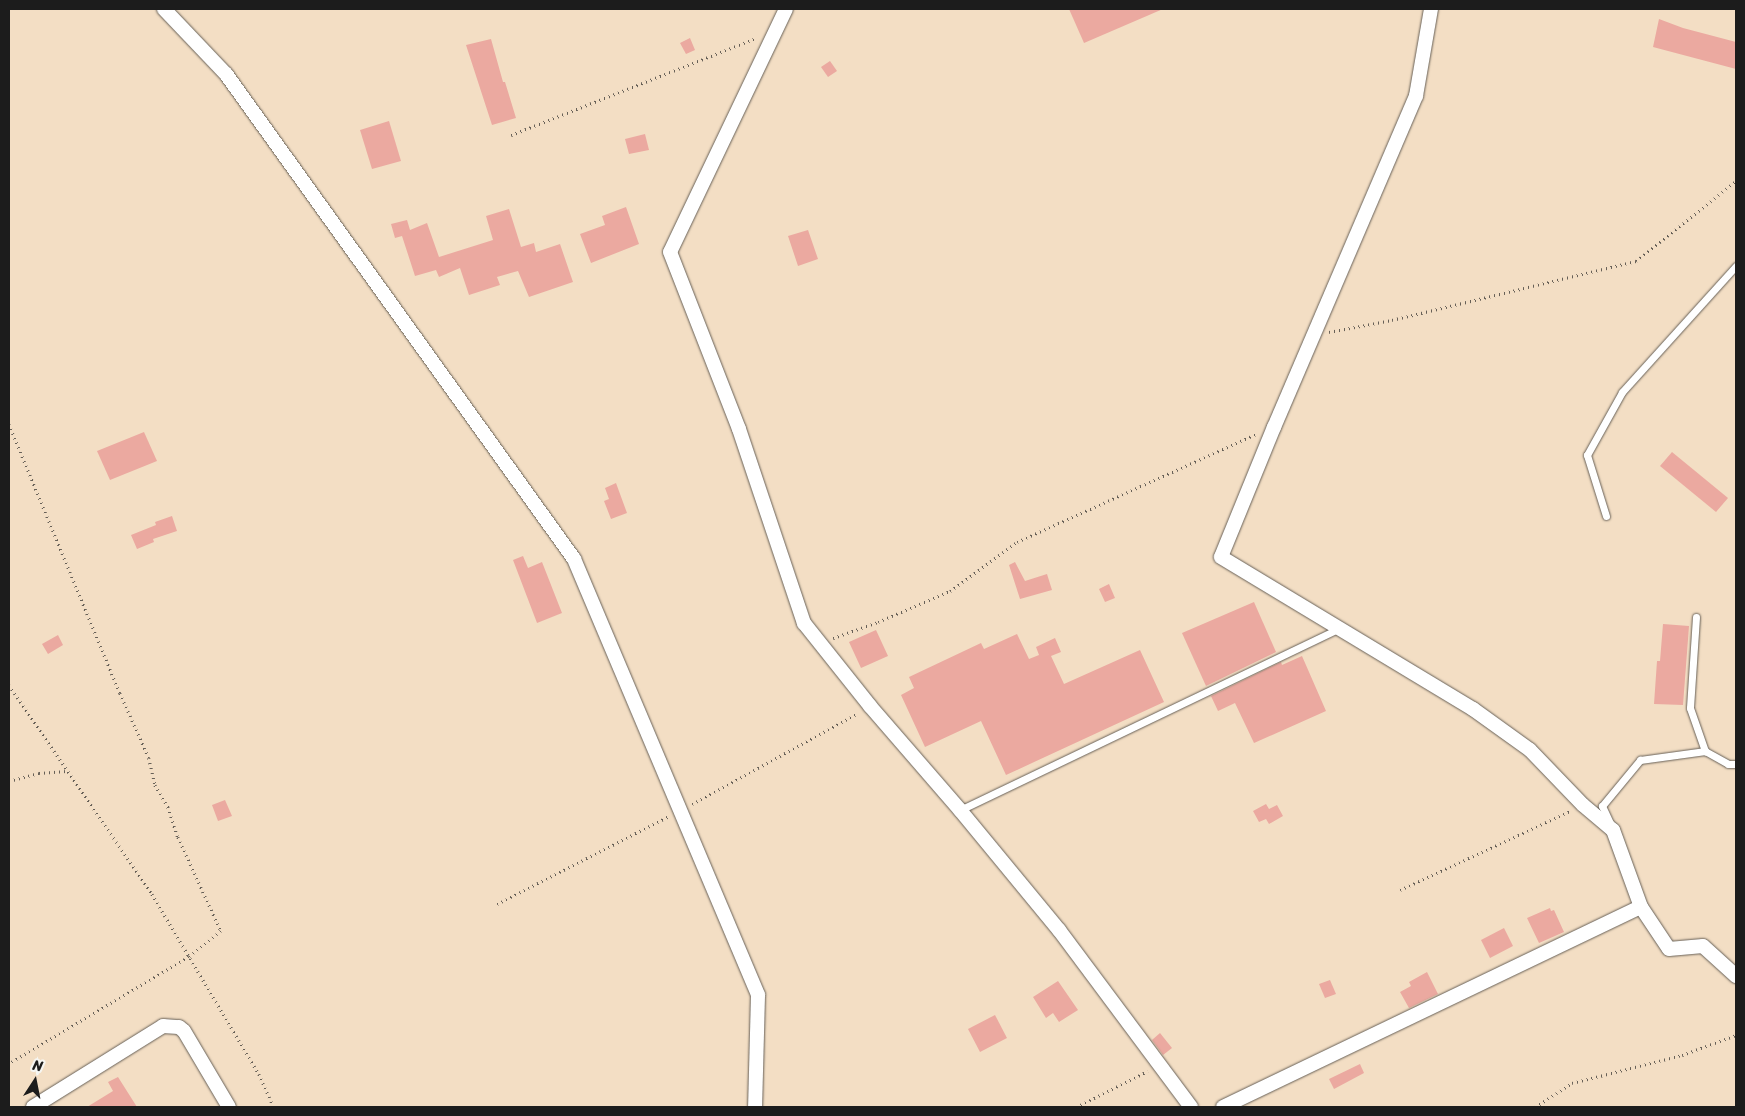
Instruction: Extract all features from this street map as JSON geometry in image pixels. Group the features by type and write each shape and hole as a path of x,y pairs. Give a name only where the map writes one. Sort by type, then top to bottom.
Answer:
{"street":[{"path":"164,9 226,74 574,559 758,995 755,1107"},
{"path":"786,9 670,252 739,429 804,623 870,706 960,810 1059,930 1192,1107"},
{"path":"1431,9 1416,96 1274,427 1221,557 1473,709 1530,750 1583,805 1613,830 1642,907 1669,948 1703,946 1736,976"},
{"path":"1223,1107 1642,907"},
{"path":"32,1107 164,1026 179,1028 184,1031 229,1107"}],"lane":[{"path":"1606,516 1587,455 1622,392 1736,266"},
{"path":"1696,617 1690,708 1705,751"},
{"path":"960,810 1338,629"},
{"path":"1613,830 1602,806 1640,760 1705,751 1728,764 1736,764"}],"path":[{"path":"511,135 776,30"},
{"path":"1314,334 1348,330 1636,261 1736,181"},
{"path":"9,424 120,693 149,758 156,785 168,807 178,837 221,931 189,957 9,1064"},
{"path":"820,643 878,622 950,590 1016,542 1274,427"},
{"path":"9,685 152,894 259,1074 274,1107"},
{"path":"9,781 40,773 67,771"},
{"path":"1400,890 1583,805"},
{"path":"1535,1107 1572,1083 1682,1055 1736,1035"},
{"path":"1076,1107 1160,1065"}],"building":[{"path":"1069,9 1163,9 1084,43"},
{"path":"1659,19 1683,28 1736,42 1736,69 1653,47"},
{"path":"690,38 695,50 686,54 680,43"},
{"path":"491,39 503,82 505,82 516,118 492,125 466,45"},
{"path":"830,61 837,71 828,77 821,67"},
{"path":"389,121 401,161 372,169 360,130"},
{"path":"645,134 649,150 629,154 625,139"},
{"path":"626,207 639,244 591,263 580,234 605,225 602,216"},
{"path":"509,209 521,247 534,243 536,252 560,244 573,282 529,297 518,271 497,277 500,285 469,295 460,268 439,277 436,270 415,276 402,236 395,238 391,224 407,220 410,230 427,223 439,257 493,240 486,216"},
{"path":"808,230 818,259 798,266 788,236"},
{"path":"144,432 157,461 110,480 97,451"},
{"path":"1672,452 1728,498 1716,512 1660,466"},
{"path":"616,483 627,513 611,519 604,501 609,499 605,488"},
{"path":"172,516 177,531 153,539 154,542 137,549 131,535 156,525 155,522"},
{"path":"523,556 528,568 542,562 562,613 537,623 513,560"},
{"path":"1015,562 1025,581 1047,574 1052,590 1020,599 1009,565"},
{"path":"1109,584 1115,598 1105,602 1099,589"},
{"path":"1254,602 1276,652 1206,686 1182,633"},
{"path":"1663,624 1689,626 1683,705 1654,704 1657,661 1660,661"},
{"path":"876,630 888,656 861,668 849,642"},
{"path":"1017,634 1029,659 1039,655 1036,647 1055,638 1061,652 1051,656 1064,684 1140,650 1164,702 1006,775 981,721 925,747 901,695 914,688 909,677 981,643 984,649"},
{"path":"58,635 63,645 48,654 42,644"},
{"path":"1302,656 1326,711 1254,743 1235,703 1218,711 1211,696 1281,662 1282,665"},
{"path":"225,800 232,816 218,821 212,805"},
{"path":"1266,804 1269,809 1277,805 1283,816 1269,824 1266,819 1259,822 1253,811"},
{"path":"1550,908 1551,911 1554,910 1564,932 1539,943 1527,918"},
{"path":"1504,928 1513,946 1490,958 1481,940"},
{"path":"1427,972 1438,994 1409,1008 1400,992 1411,986 1409,982"},
{"path":"1330,980 1336,994 1325,998 1319,984"},
{"path":"1058,981 1078,1010 1059,1022 1053,1013 1046,1018 1033,997"},
{"path":"995,1015 1007,1038 980,1052 968,1029"},
{"path":"1160,1033 1172,1048 1163,1055 1152,1040"},
{"path":"1360,1064 1364,1073 1334,1089 1329,1079"},
{"path":"118,1077 137,1107 87,1107 113,1091 108,1082"}]}
